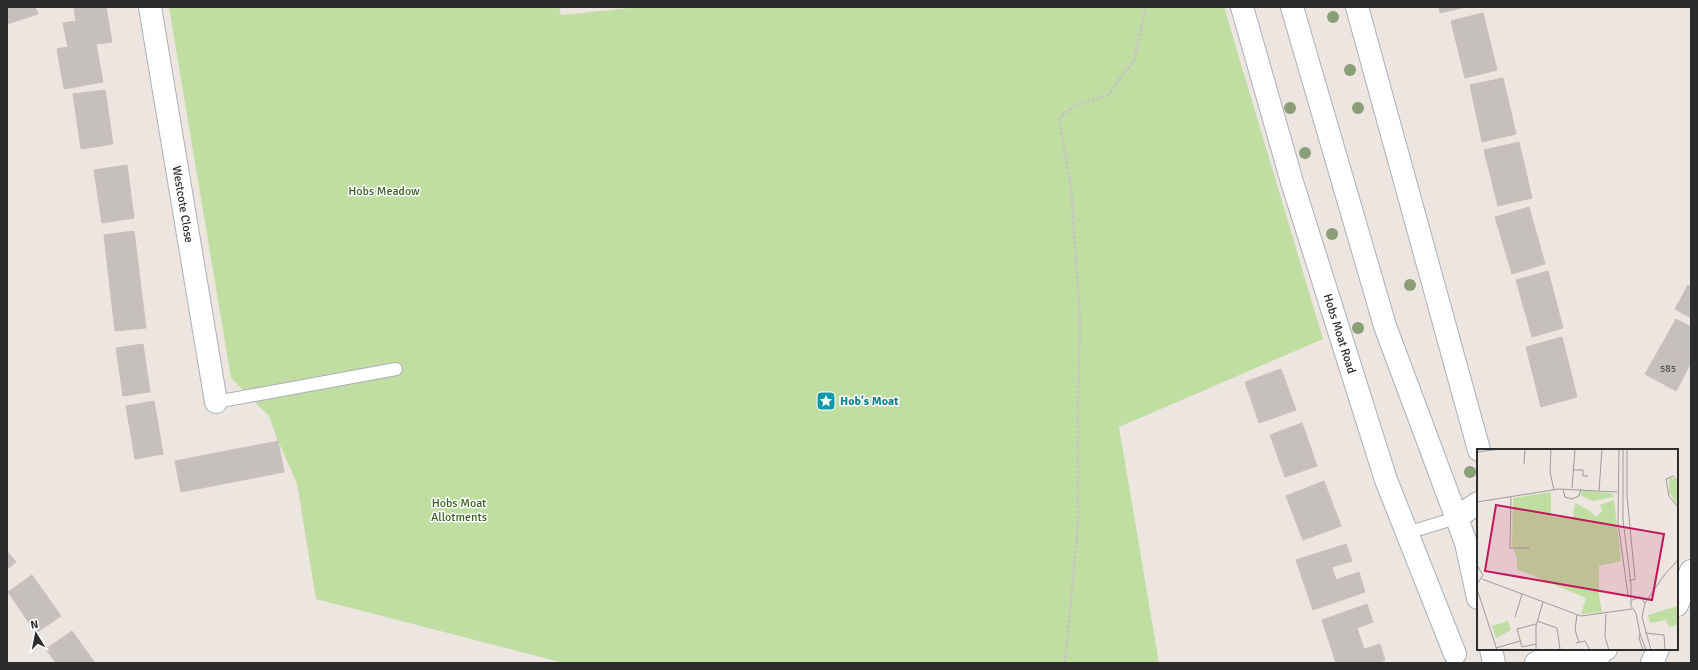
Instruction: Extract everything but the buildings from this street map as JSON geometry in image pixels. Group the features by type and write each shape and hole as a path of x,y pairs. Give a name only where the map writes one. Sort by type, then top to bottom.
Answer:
{"street":[{"name":"Westcote Close","path":"150,7 216,402"},
{"name":"Hobs Moat Road","path":"1242,7 1292,182 1386,480 1455,654"},
{"path":"1292,7 1385,326 1466,544 1477,594"},
{"path":"1357,7 1479,449"},
{"path":"1456,518 1477,504"},
{"path":"1466,544 1477,560"},
{"path":"1678,602 1685,582"},
{"path":"1491,650 1494,663"},
{"path":"1652,663 1658,650"},
{"path":"1540,656 1575,654 1598,656"}],"lane":[{"path":"216,402 396,369"},
{"path":"1407,533 1456,518"}],"path":[{"path":"1065,663 1078,525 1080,318 1071,186 1059,118 1076,105 1108,96 1134,60 1146,7"}],"green space":[{"path":"169,7 559,7 561,15 640,7 1224,7 1323,339 1119,427 1159,663 564,663 316,599 297,483 278,441 269,416 231,378"}],"place":[{"name":"Hob's Moat","path":"826,401"}],"park label":[{"name":"Hobs Meadow","path":"384,191"},
{"name":"Hobs Moat Allotments","path":"459,510"}]}
